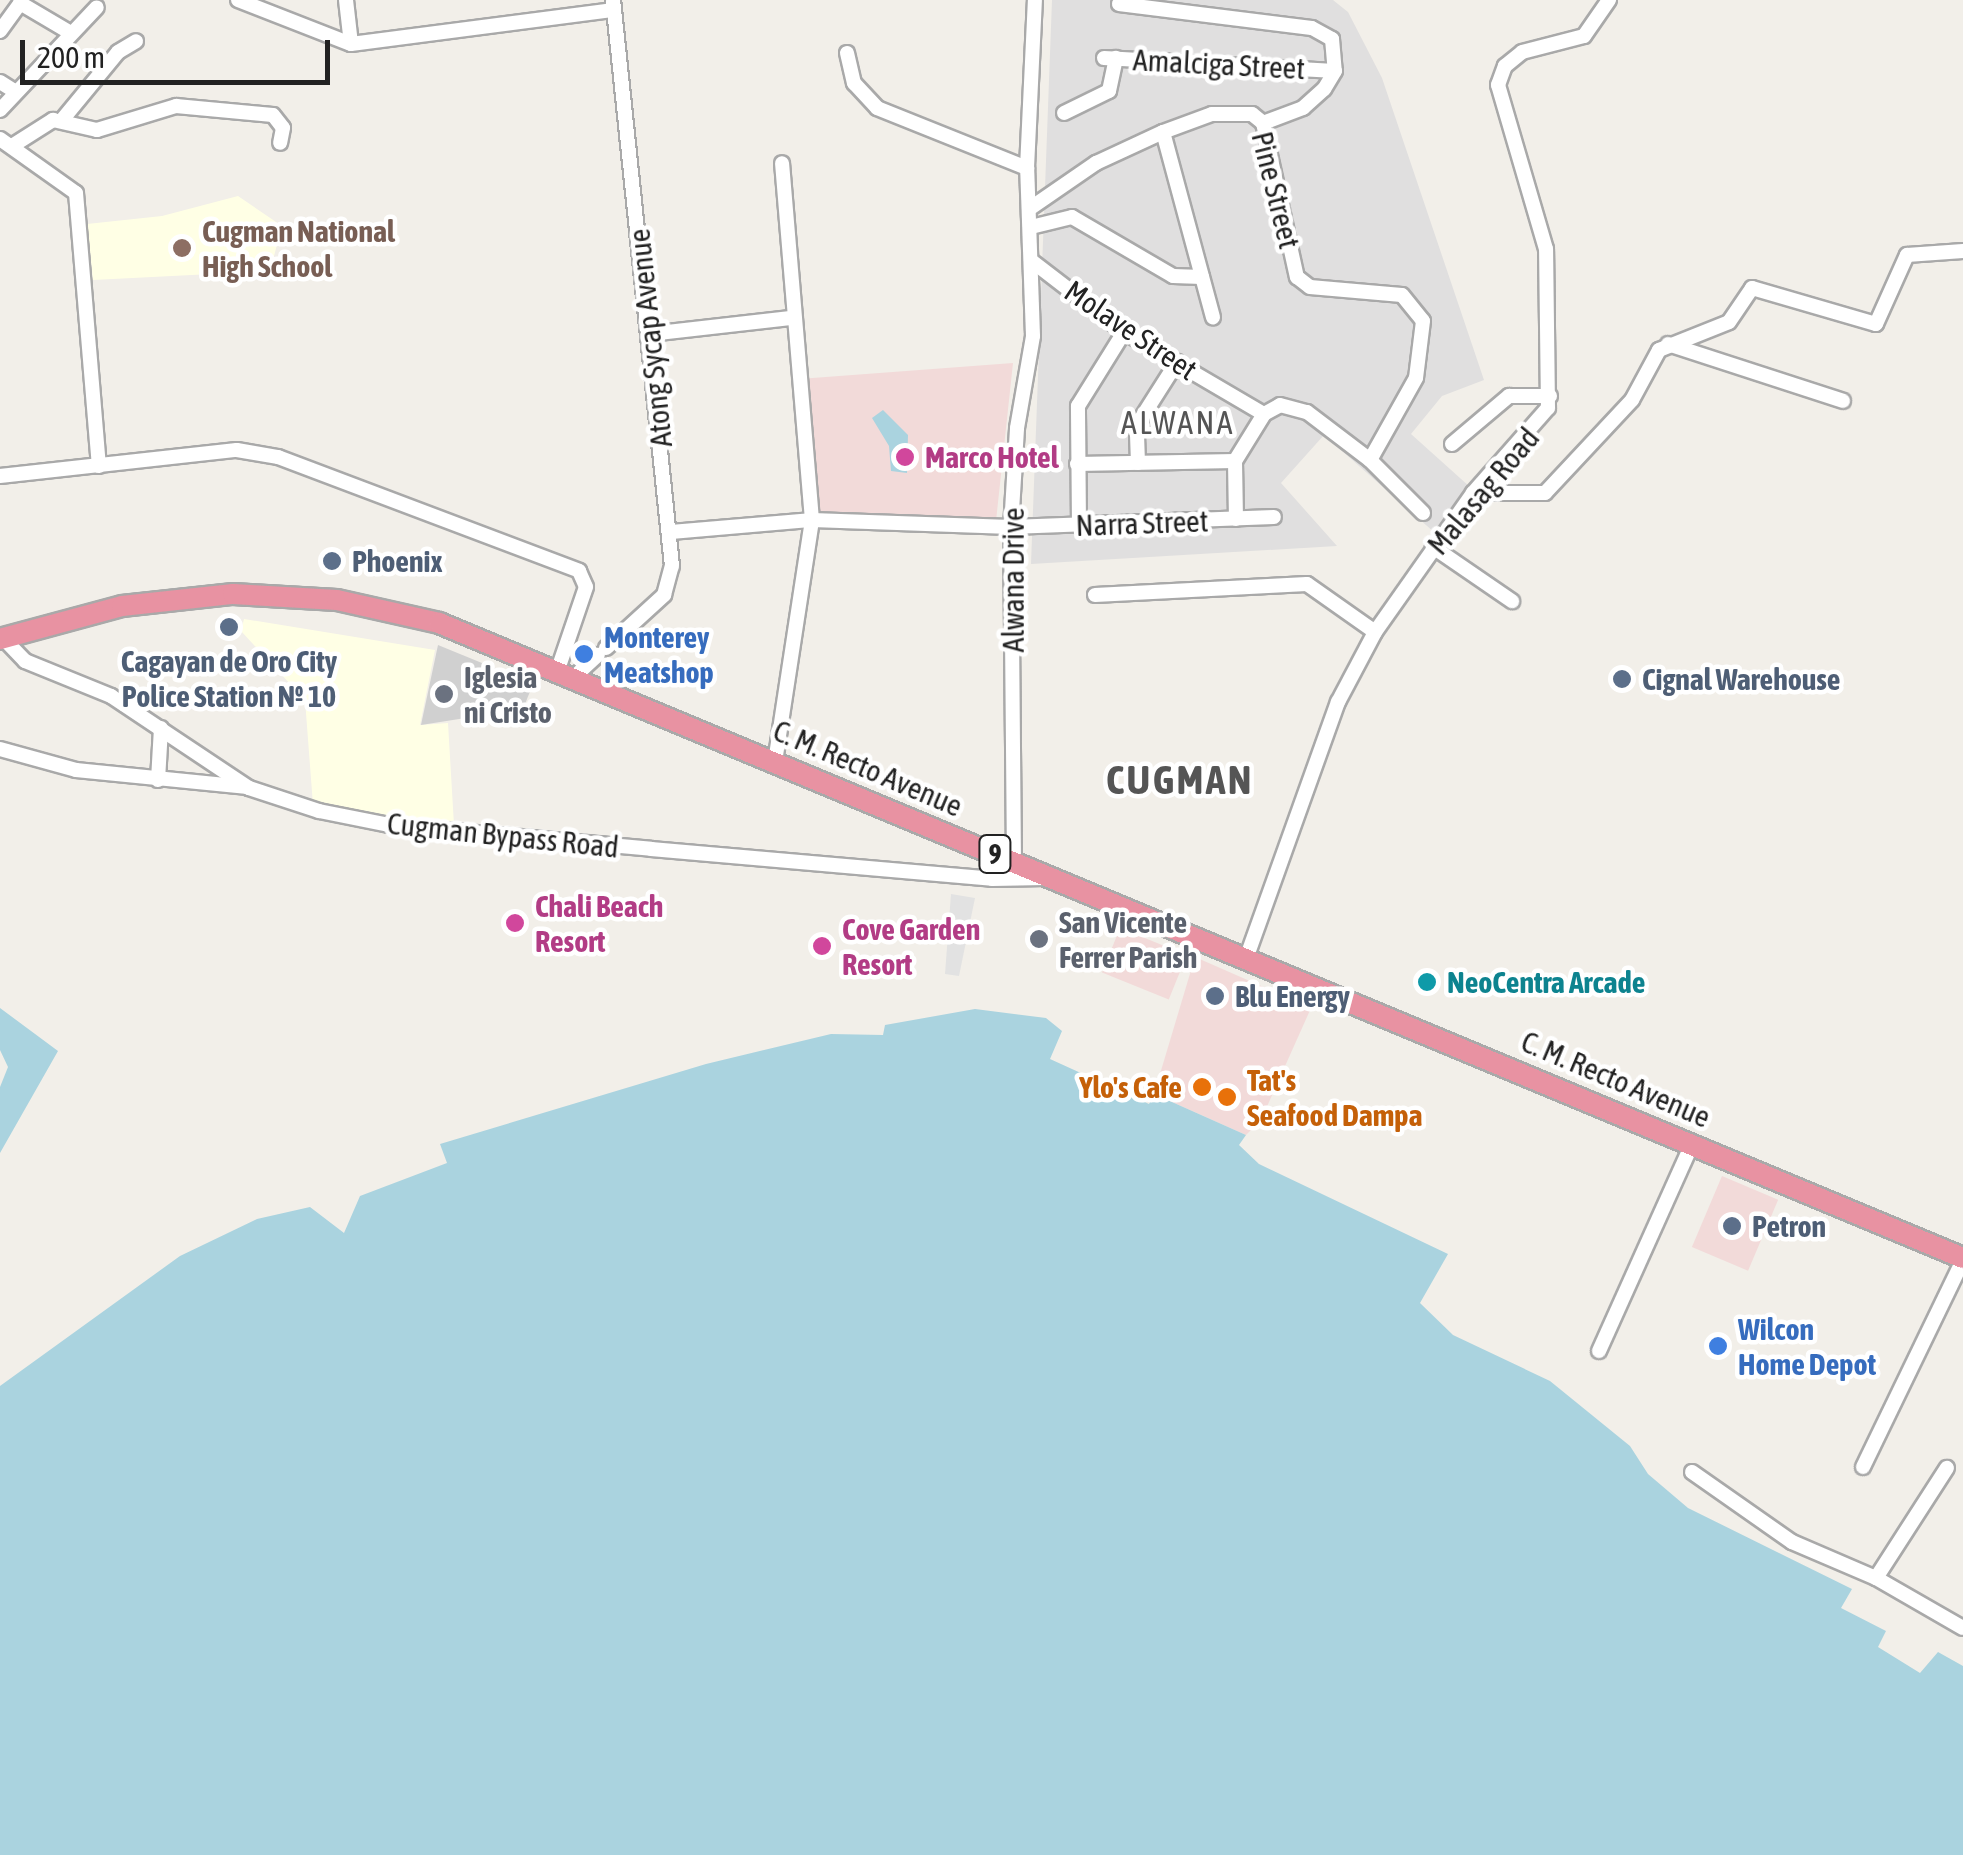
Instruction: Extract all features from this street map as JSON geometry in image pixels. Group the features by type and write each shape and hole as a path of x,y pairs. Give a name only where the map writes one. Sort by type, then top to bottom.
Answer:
{"highway":[{"name":"C. M. Recto Avenue","path":"1,638 156,601 289,594 412,614 1247,956 1963,1259"}],"street":[{"path":"238,0 351,44 614,5"},
{"path":"346,0 351,44"},
{"name":"Alwana Drive","path":"1014,862 1011,528 1017,428 1032,360 1032,207 1027,168 1035,0"},
{"name":"Malasag Road","path":"1247,956 1332,717 1375,632 1474,493 1542,420 1550,396 1546,249 1498,85 1522,52 1584,36 1609,0"},
{"path":"0,30 20,3 71,33"},
{"path":"1118,4 1312,28 1332,39 1335,71 1303,108 1263,123"},
{"name":"Atong Sycap Avenue","path":"565,675 602,652 669,586 671,532 614,5"},
{"path":"0,110 97,6"},
{"path":"62,120 118,52 136,41"},
{"path":"847,54 854,83 877,108 1027,168"},
{"name":"Amalciga Street","path":"1064,113 1103,98 1110,58 1335,71"},
{"path":"0,82 16,92"},
{"path":"99,466 76,192 6,142 42,123 62,120 97,130 162,107 227,107 272,115 283,128 280,143"},
{"name":"Pine Street","path":"1032,207 1096,163 1163,132 1238,110 1263,123 1297,278 1310,287 1402,296 1424,321 1416,378 1370,460"},
{"path":"1163,132 1213,318"},
{"path":"775,762 812,520 790,318 782,163"},
{"path":"1032,228 1072,217 1173,276 1202,278"},
{"path":"1474,493 1545,493 1632,400 1667,344 1729,322 1752,288 1876,324 1907,254 1963,251"},
{"name":"Molave Street","path":"1033,262 1124,332 1264,414"},
{"path":"650,334 790,318"},
{"path":"1079,526 1078,406 1124,332"},
{"path":"1667,344 1842,401"},
{"path":"1138,463 1137,425 1177,362"},
{"path":"1452,444 1509,396 1550,396"},
{"path":"1236,519 1235,461 1264,414 1280,404 1307,412 1370,460 1423,512"},
{"path":"0,476 255,452 414,514 535,551 579,571 585,581 565,675"},
{"path":"1077,464 1235,461"},
{"name":"Narra Street","path":"671,532 812,520 1011,528 1274,517"},
{"path":"1433,547 1512,601"},
{"path":"1095,595 1307,584 1375,632"},
{"name":"Cugman Bypass Road","path":"1,638 25,661 111,696 249,788 389,825 992,880 1051,878"},
{"path":"158,780 161,728"},
{"path":"0,749 56,766 249,788"},
{"path":"1600,1352 1692,1144"},
{"path":"1863,1467 1963,1259"},
{"path":"1876,1578 1947,1468"},
{"path":"1692,1472 1786,1538 1876,1578 1963,1628"}],"shaded area":[{"path":"1052,0 1333,0 1348,12 1382,78 1484,380 1442,396 1411,434 1470,487 1435,533 1324,435 1281,483 1337,546 1031,564"},
{"name":"Cugman National High School","path":"238,196 282,226 270,271 93,280 87,224 162,216"},
{"name":"Marco Hotel","path":"1013,363 996,521 816,515 799,379"},
{"path":"244,619 435,650 420,725 448,723 454,825 313,805 305,700 241,631"},
{"path":"438,645 533,684 523,709 421,725"},
{"path":"951,894 975,898 959,976 945,974"},
{"path":"1120,928 1187,955 1169,999 1102,973"},
{"path":"1195,957 1311,1008 1261,1120 1246,1135 1154,1094"},
{"path":"1722,1176 1778,1200 1748,1271 1692,1247"}],"water":[{"path":"883,410 908,435 907,473 891,471 889,446 872,418"},
{"path":"0,1008 58,1051 0,1153 0,1087 8,1067 0,1050"},
{"path":"975,1009 1046,1018 1062,1031 1050,1059 1149,1104 1154,1094 1246,1135 1239,1145 1259,1164 1448,1254 1420,1303 1453,1335 1550,1381 1630,1446 1648,1474 1688,1508 1852,1589 1841,1608 1886,1631 1878,1647 1920,1673 1938,1652 1963,1666 1963,1855 0,1855 0,1386 180,1256 257,1219 310,1207 344,1233 360,1196 447,1163 440,1144 706,1064 831,1034 883,1035 885,1025"}],"place":[{"name":"Cugman National High School","path":"182,248"},
{"name":"Marco Hotel","path":"905,457"},
{"name":"Phoenix","path":"332,561"},
{"name":"Cagayan de Oro City Police Station № 10","path":"229,627"},
{"name":"Monterey Meatshop","path":"584,654"},
{"name":"Cignal Warehouse","path":"1622,679"},
{"name":"Iglesia ni Cristo","path":"444,694"},
{"name":"Chali Beach Resort","path":"515,923"},
{"name":"San Vicente Ferrer Parish","path":"1039,939"},
{"name":"Cove Garden Resort","path":"822,946"},
{"name":"NeoCentra Arcade","path":"1427,982"},
{"name":"Blu Energy","path":"1215,996"},
{"name":"Ylo's Cafe","path":"1202,1087"},
{"name":"Tat's Seafood Dampa","path":"1227,1097"},
{"name":"Petron","path":"1732,1226"},
{"name":"Wilcon Home Depot","path":"1718,1346"}],"district":[{"name":"ALWANA","path":"1178,423"},
{"name":"CUGMAN","path":"1180,780"}]}
